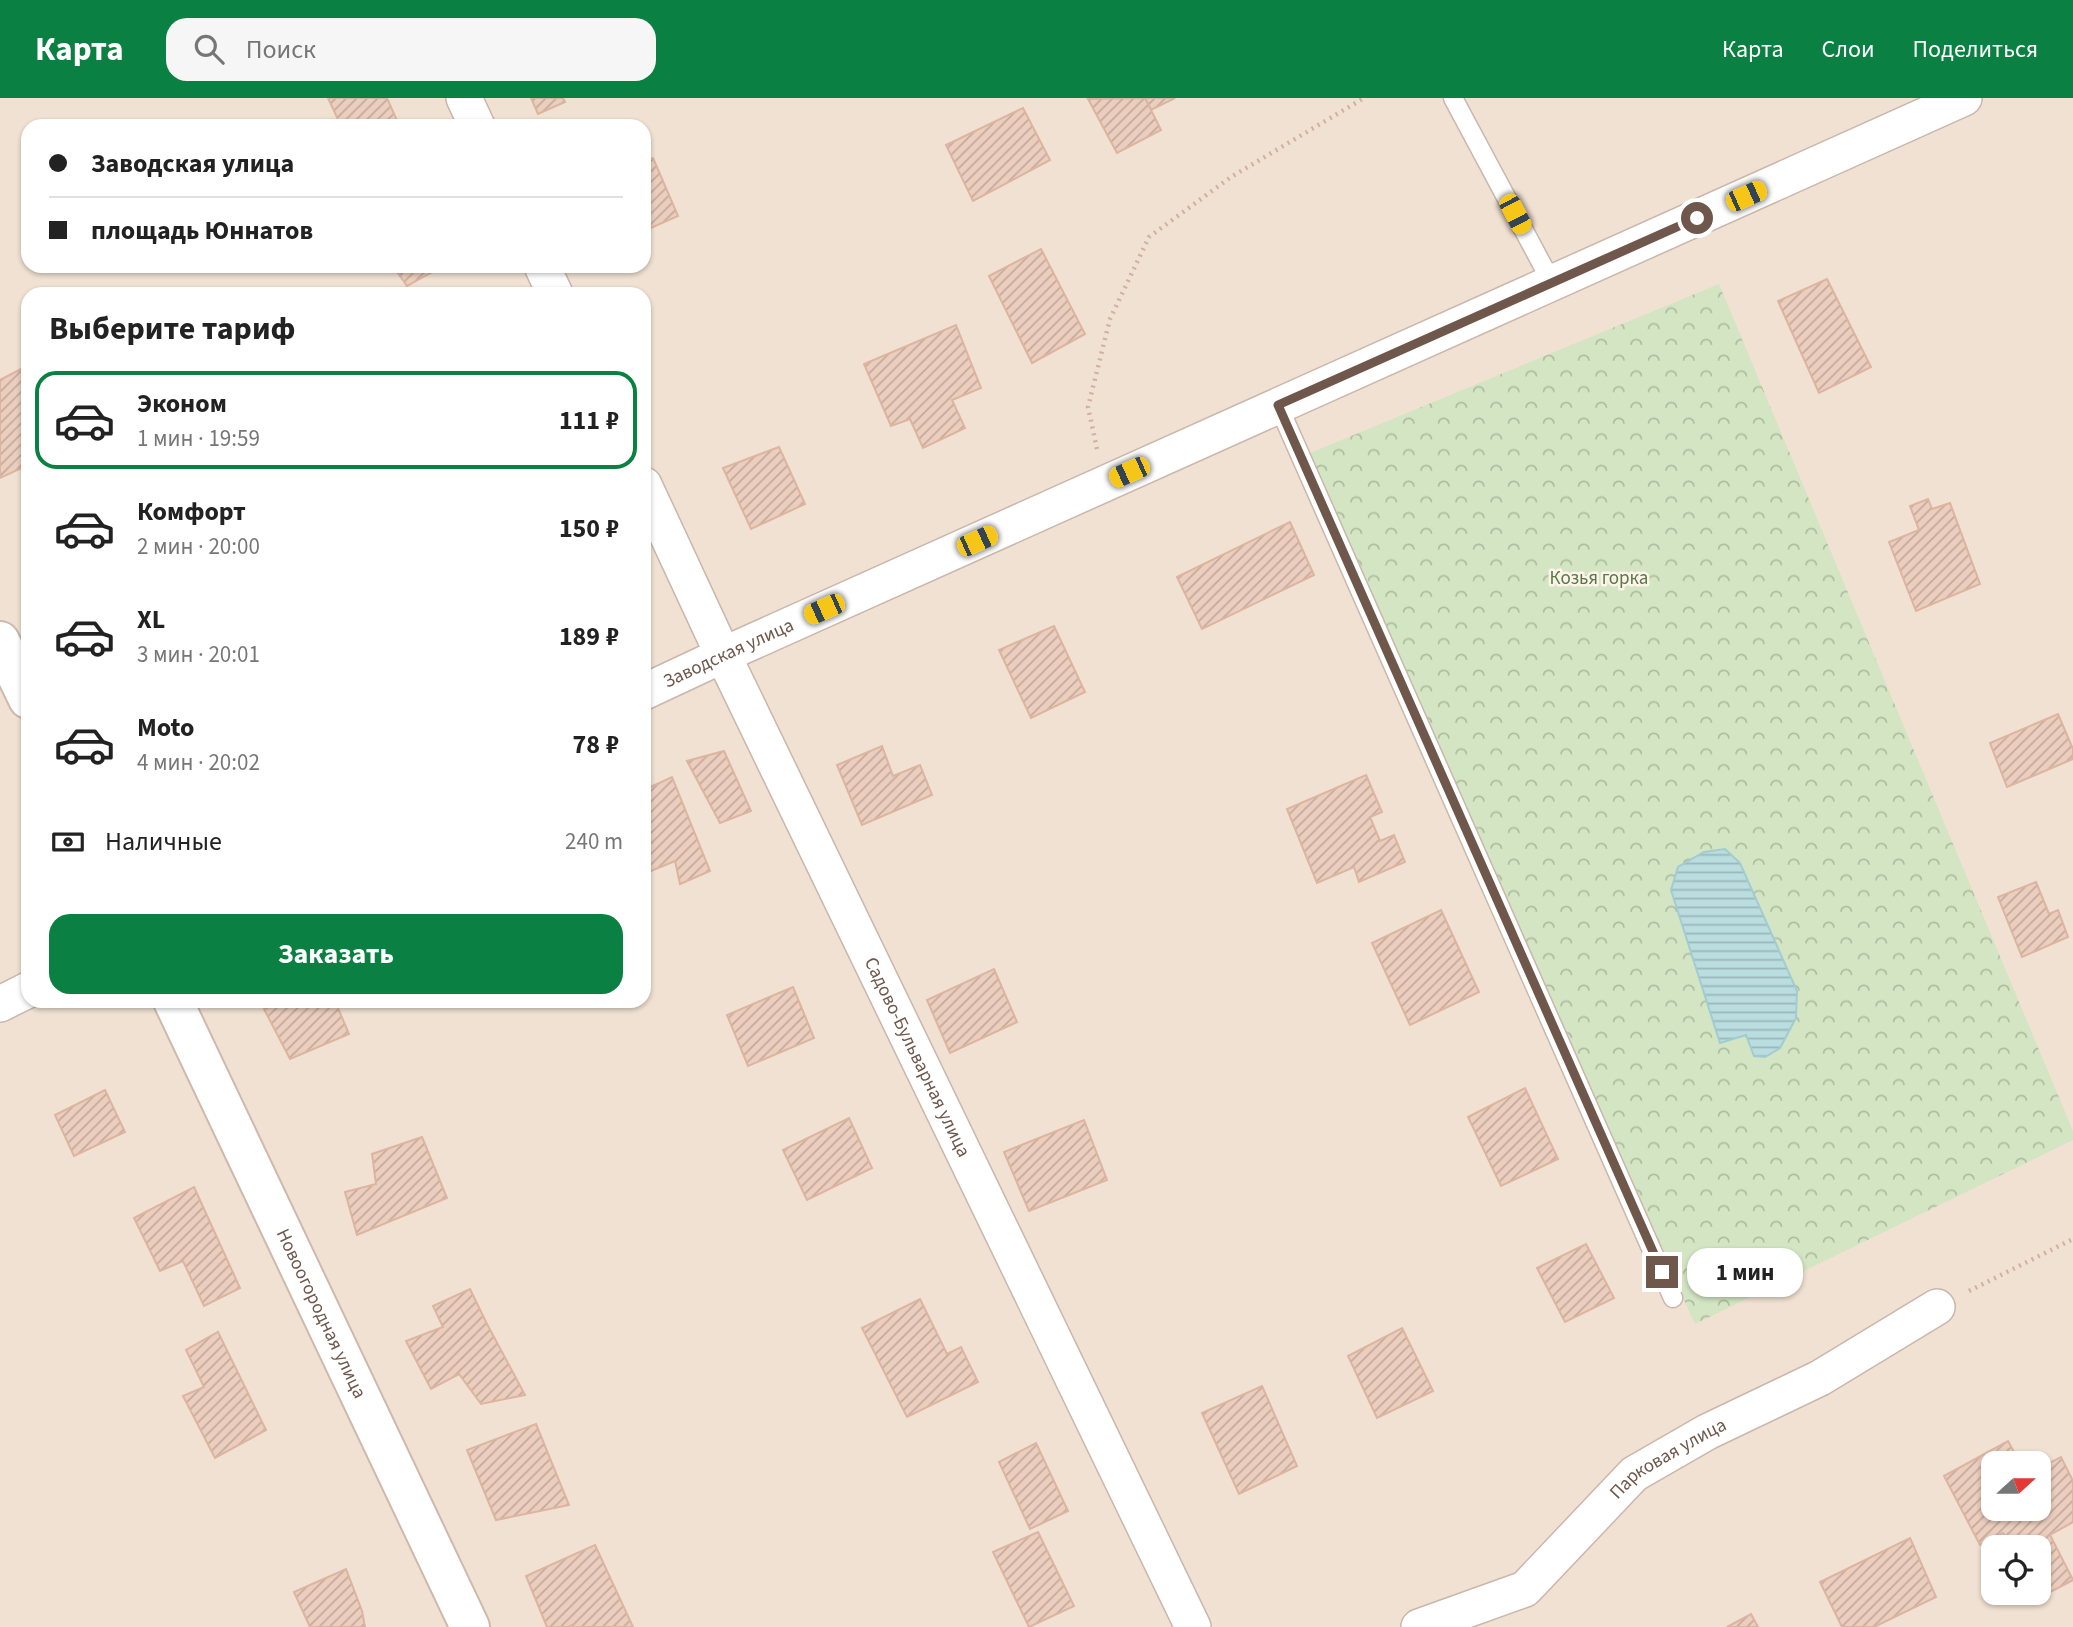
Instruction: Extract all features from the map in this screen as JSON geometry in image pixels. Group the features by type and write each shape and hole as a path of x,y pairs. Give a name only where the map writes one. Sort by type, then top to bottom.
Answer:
{"street":[{"path":"464,98 474,119"},
{"name":"Заводская улица","path":"651,689 1964,98"},
{"name":"Садово-Бульварная улица","path":"651,500 723,655 1193,1627"},
{"path":"0,641 21,684"},
{"path":"0,1004 21,994"},
{"name":"Новоогородная улица","path":"176,1008 470,1627"},
{"name":"Парковая улица","path":"1419,1627 1525,1589 1634,1474 1707,1433 1820,1378 1937,1307"}],"lane":[{"path":"1453,98 1552,283"},
{"path":"1278,405 1673,1298"}],"path":[{"path":"1105,484 1088,408 1110,319 1149,237 1231,177 1364,98"},
{"path":"1937,1307 2073,1239"}],"shaded area":[{"path":"0,98 2073,98 2073,1627 0,1627"}],"green space":[{"name":"Козья горка","path":"1719,284 2073,1131 2073,1140 1695,1324 1298,458"}],"water":[{"path":"1725,849 1740,863 1797,991 1796,1018 1780,1048 1765,1057 1754,1056 1746,1035 1720,1043 1671,890 1678,867 1704,852"}],"building":[{"path":"328,98 387,98 396,119 338,119"},
{"path":"531,98 563,98 565,102 538,114"},
{"path":"1145,98 1175,98 1151,110"},
{"path":"1145,98 1161,130 1117,153 1088,99"},
{"path":"1023,108 1050,160 973,201 946,145"},
{"path":"653,158 678,216 651,228"},
{"path":"1041,249 1085,334 1032,363 989,276"},
{"path":"398,273 430,273 407,286"},
{"path":"1827,279 1871,367 1819,393 1778,301"},
{"path":"956,325 981,388 952,400 965,428 923,448 910,419 891,426 864,364"},
{"path":"21,369 21,468 0,478 0,380"},
{"path":"779,447 805,504 751,529 723,468"},
{"path":"1928,499 1932,509 1950,503 1980,584 1916,611 1889,542 1919,530 1910,506"},
{"path":"1290,522 1314,575 1202,629 1177,577"},
{"path":"1054,626 1085,692 1031,718 999,650"},
{"path":"2058,714 2073,749 2073,759 2007,787 1990,743"},
{"path":"882,746 893,776 920,765 932,795 862,825 837,765"},
{"path":"724,751 751,811 720,823 687,761"},
{"path":"1366,775 1382,812 1370,817 1380,841 1394,835 1405,862 1359,882 1354,867 1317,883 1287,809"},
{"path":"672,777 710,871 680,884 675,861 651,871 651,787"},
{"path":"2036,882 2049,914 2058,910 2068,937 2022,957 1998,897"},
{"path":"1441,910 1479,992 1410,1025 1372,943"},
{"path":"994,969 1017,1022 950,1053 927,1000"},
{"path":"793,987 814,1038 748,1066 727,1015"},
{"path":"338,1008 349,1034 290,1059 264,1009"},
{"path":"1525,1088 1558,1159 1501,1186 1468,1117"},
{"path":"105,1090 125,1132 74,1156 55,1115"},
{"path":"849,1118 872,1168 807,1200 783,1150"},
{"path":"1084,1120 1107,1180 1029,1211 1004,1152"},
{"path":"422,1137 447,1198 357,1235 345,1192 376,1184 372,1154"},
{"path":"194,1187 240,1288 204,1306 183,1261 160,1271 134,1218"},
{"path":"1586,1244 1614,1298 1565,1322 1537,1268"},
{"path":"470,1289 525,1395 481,1404 459,1374 431,1389 406,1341 443,1327 433,1306"},
{"path":"920,1299 947,1354 961,1347 978,1382 907,1417 862,1328"},
{"path":"1402,1328 1433,1391 1377,1418 1348,1356"},
{"path":"218,1332 266,1430 215,1458 183,1396 204,1387 186,1350"},
{"path":"1262,1386 1297,1466 1239,1494 1202,1413"},
{"path":"536,1424 569,1505 496,1520 467,1450"},
{"path":"2008,1441 2013,1451 1990,1451"},
{"path":"1036,1443 1068,1511 1030,1529 999,1462"},
{"path":"1981,1456 1981,1521 2051,1521 2051,1462 2061,1457 2073,1481 2073,1522 2050,1535 1981,1535 1980,1545 1944,1476"},
{"path":"1038,1532 1074,1606 1029,1627 993,1552"},
{"path":"2051,1537 2073,1580 2051,1592"},
{"path":"1910,1538 1936,1597 1874,1627 1842,1627 1820,1582"},
{"path":"595,1545 633,1627 547,1627 526,1576"},
{"path":"346,1569 362,1611 365,1627 310,1627 294,1592"},
{"path":"1751,1614 1758,1627 1727,1627"}],"route":[{"path":"1662,1272 1278,405 1697,218"}]}
